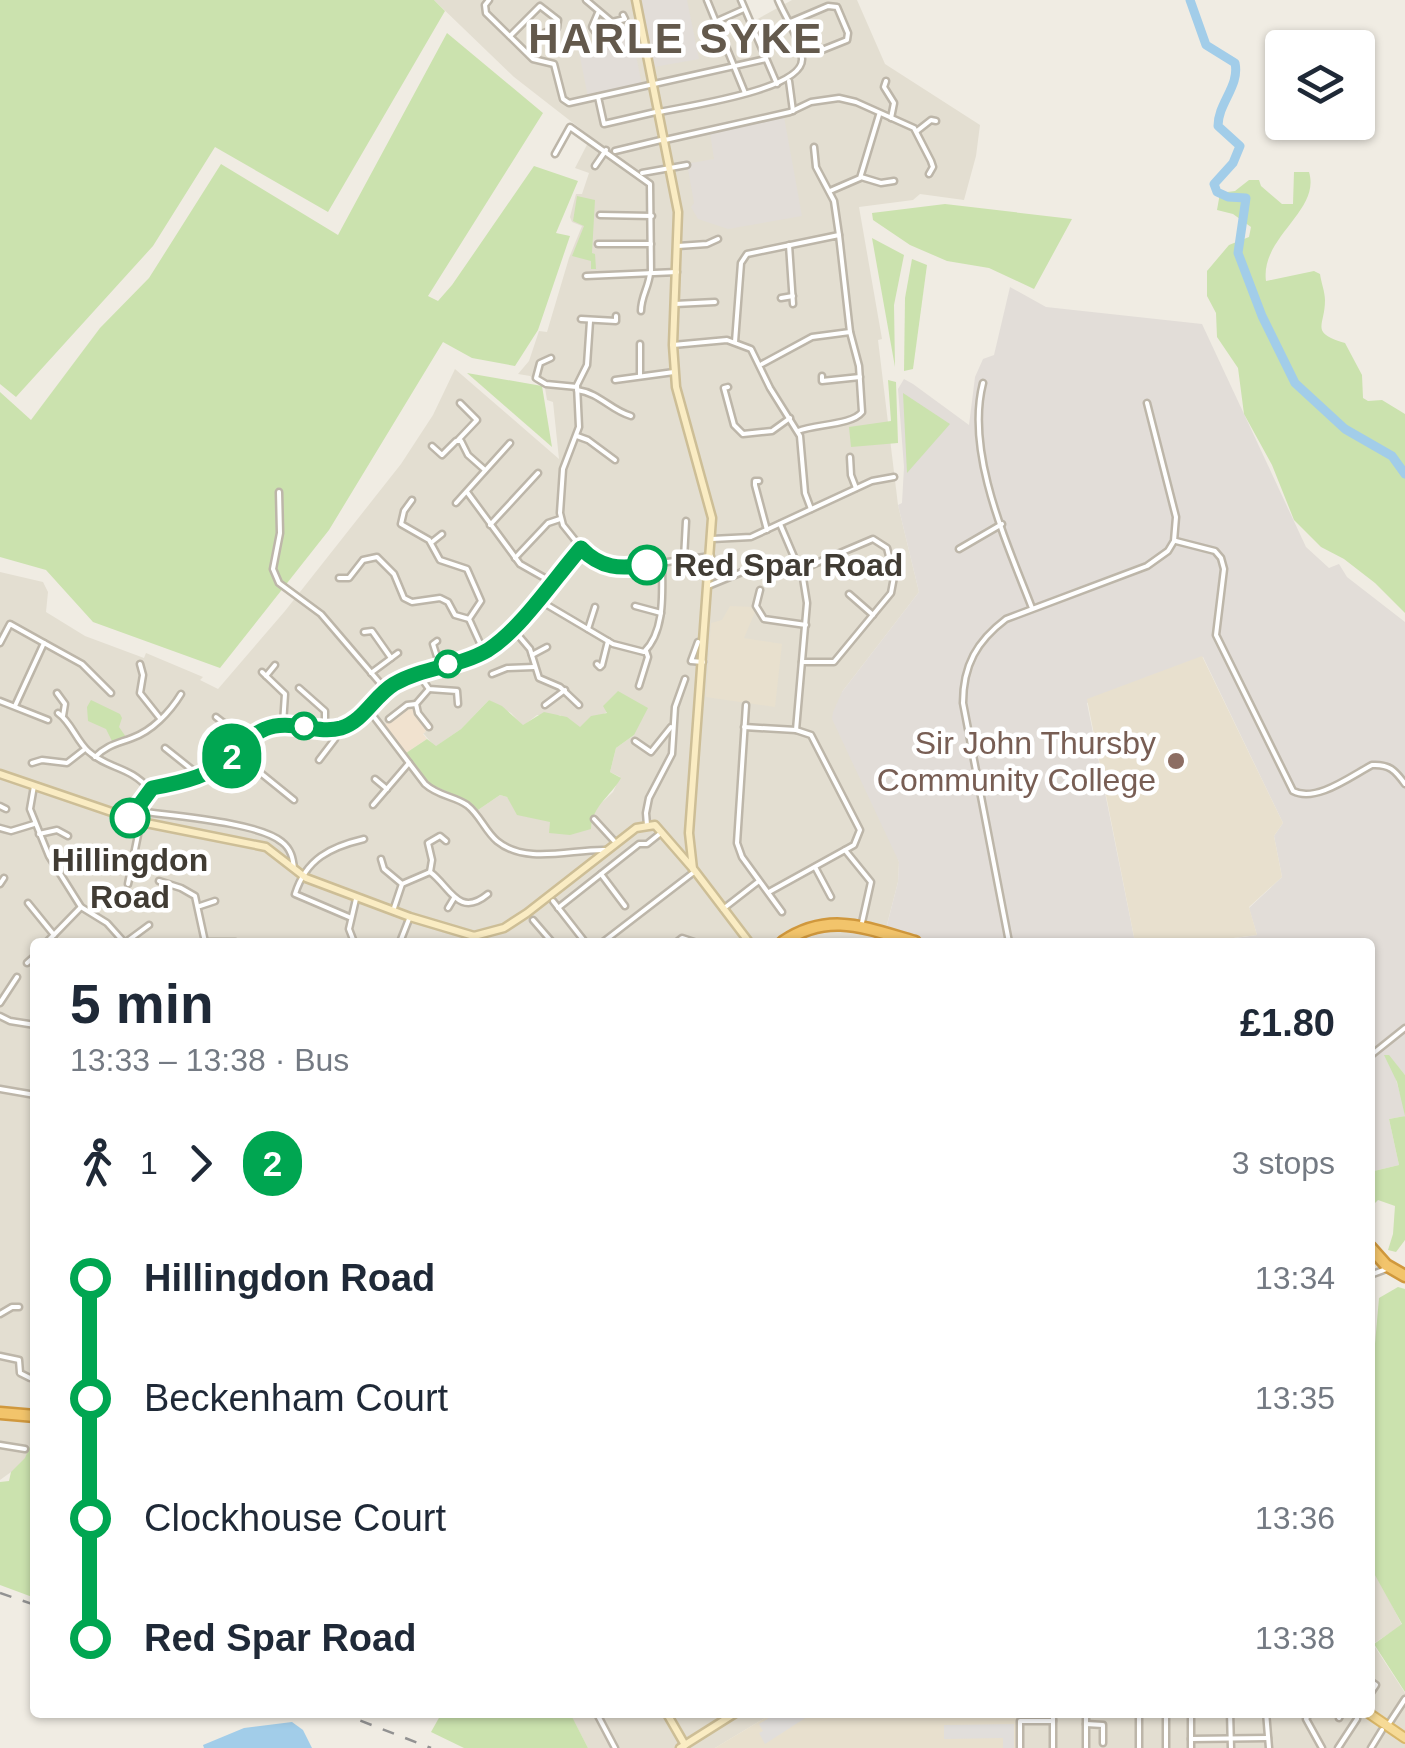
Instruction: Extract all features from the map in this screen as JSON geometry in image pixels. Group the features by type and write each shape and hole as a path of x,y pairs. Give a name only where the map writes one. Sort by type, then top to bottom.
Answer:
{"highway":[{"path":"789,938 819,924 861,927 900,938"},
{"path":"1375,1252 1388,1267 1405,1276"},
{"path":"0,1413 30,1416"}],"main road":[{"path":"1374,1718 1405,1738"}],"street":[{"path":"489,0 484,8 486,13 536,61 554,64 565,101 572,103 766,59"},
{"path":"586,0 612,22 625,19"},
{"path":"636,0 674,191 678,246 673,345 676,387 712,518 689,850 694,870"},
{"path":"707,0 746,93"},
{"path":"740,0 777,84"},
{"path":"598,97 604,124 746,93 789,79 802,62 778,0"},
{"path":"510,36 540,6 558,20 557,28 544,33"},
{"path":"788,23 828,6 837,7 847,40 822,50"},
{"path":"716,21 744,9"},
{"path":"597,37 592,26 598,13"},
{"path":"789,79 794,110"},
{"path":"883,86 894,103 891,118"},
{"path":"614,151 840,98 917,131 932,161 933,173"},
{"path":"830,191 854,183 861,176 879,114"},
{"path":"917,131 932,119"},
{"path":"556,154 570,127 648,181 653,191 649,288 639,308"},
{"path":"798,431 860,416 860,378 850,332 839,235 830,191 816,167 814,146"},
{"path":"594,166 606,150"},
{"path":"642,173 687,166"},
{"path":"861,176 874,182 890,179"},
{"path":"600,216 652,216"},
{"path":"735,342 744,258 752,252 839,235"},
{"path":"678,246 707,244 718,238"},
{"path":"598,244 652,244"},
{"path":"789,245 793,304"},
{"path":"586,276 677,272"},
{"path":"781,298 792,296"},
{"path":"675,304 715,302"},
{"path":"582,319 616,320"},
{"path":"590,321 587,365 577,389 577,436 563,469 561,519 566,532 594,560 616,569 711,556"},
{"path":"761,364 812,337 850,332"},
{"path":"673,345 735,342 752,350 770,388 798,431 806,498 811,509"},
{"path":"640,344 640,376"},
{"path":"551,358 540,363 537,379 599,395 630,416"},
{"path":"614,380 674,372"},
{"path":"822,380 860,378"},
{"path":"984,384 979,401 978,438 1002,524 1032,608"},
{"path":"724,388 734,425 742,434 772,431 790,418"},
{"path":"1007,938 963,703 963,685 972,656 988,633 1006,619 1147,566 1159,559 1174,541 1176,517 1147,402"},
{"path":"432,446 442,455 477,420 460,403"},
{"path":"577,436 611,459"},
{"path":"458,440 471,459 486,470"},
{"path":"456,503 510,444"},
{"path":"850,456 856,488"},
{"path":"490,524 536,477"},
{"path":"712,539 750,537 878,478 894,477"},
{"path":"755,481 767,530"},
{"path":"280,492 280,533 273,569 279,582 321,614 386,690"},
{"path":"467,492 525,570 551,582"},
{"path":"412,500 398,526 432,542 440,560 464,567 468,572 480,601 469,619"},
{"path":"515,558 548,523 561,519"},
{"path":"684,559 686,521"},
{"path":"780,524 800,570 806,596 796,730"},
{"path":"959,549 1002,524"},
{"path":"432,542 442,534"},
{"path":"800,570 865,540 881,542 895,583 834,662 802,662"},
{"path":"1174,541 1215,551 1221,558 1224,569 1216,636 1293,791 1300,795 1315,794 1372,765 1382,764 1389,766 1405,784"},
{"path":"130,818 150,790 201,777 260,731 282,724 336,729 357,720 386,690 417,672 484,652 513,629 581,548"},
{"path":"339,578 350,581 364,560 378,553 398,576 399,591 408,600 436,597 448,602 454,615 469,619"},
{"path":"638,686 644,677 646,651 661,614 662,562"},
{"path":"708,586 747,570"},
{"path":"757,593 757,609 764,618 806,625"},
{"path":"848,594 873,615"},
{"path":"537,599 608,641 646,651"},
{"path":"635,606 661,614"},
{"path":"588,629 596,610"},
{"path":"469,619 484,652"},
{"path":"0,643 10,624 82,664 112,693"},
{"path":"364,632 371,628 391,658"},
{"path":"513,629 532,654 541,681 565,690 576,702"},
{"path":"600,667 608,641"},
{"path":"698,642 692,661 703,662"},
{"path":"433,643 440,666"},
{"path":"14,706 44,644"},
{"path":"532,654 547,647"},
{"path":"371,673 398,653"},
{"path":"140,664 140,693 160,718"},
{"path":"275,665 264,674 286,694 282,724"},
{"path":"492,674 507,668 534,666"},
{"path":"417,672 429,689"},
{"path":"647,825 650,798 672,750 678,688 685,679"},
{"path":"299,688 325,711 325,729"},
{"path":"391,716 416,704 429,689 461,692 458,704"},
{"path":"545,705 565,690"},
{"path":"58,693 64,704 61,715 85,749 136,774 150,790"},
{"path":"95,757 107,745 146,731 182,694"},
{"path":"0,702 48,720"},
{"path":"416,704 429,727"},
{"path":"746,705 736,836 739,850 782,912"},
{"path":"368,708 435,792 462,802 497,840 510,848 555,854 607,850"},
{"path":"216,718 247,741"},
{"path":"636,741 651,752 674,723"},
{"path":"212,737 224,724"},
{"path":"744,728 796,730 811,735 858,825 857,842 769,892"},
{"path":"319,760 336,739 336,729"},
{"path":"165,748 201,777"},
{"path":"32,763 67,763 85,749"},
{"path":"236,753 294,800"},
{"path":"373,804 409,763"},
{"path":"0,774 141,822 266,847 298,872 328,887 470,938"},
{"path":"375,779 386,789"},
{"path":"34,786 30,809 34,824 80,907 121,938"},
{"path":"136,810 260,830 285,844 293,856 298,872 294,894 350,916"},
{"path":"594,819 616,843"},
{"path":"128,884 141,822"},
{"path":"0,828 11,830 34,824"},
{"path":"476,938 504,928 528,913 636,828 647,825 655,825 663,832 746,938"},
{"path":"39,834 57,830 68,836"},
{"path":"558,908 639,844 647,844 663,832"},
{"path":"420,842 428,844 440,836 446,841"},
{"path":"298,872 340,845 364,839"},
{"path":"428,844 430,872 454,898 484,902 488,894"},
{"path":"678,852 689,850"},
{"path":"845,850 871,882 861,927"},
{"path":"381,858 380,868 402,884"},
{"path":"815,866 831,897"},
{"path":"608,938 694,870"},
{"path":"393,911 402,884 430,872"},
{"path":"601,874 625,906"},
{"path":"0,884 4,878"},
{"path":"443,883 449,879"},
{"path":"158,881 190,892 199,906 203,938"},
{"path":"723,908 760,881"},
{"path":"352,938 350,916 356,898"},
{"path":"448,908 454,898"},
{"path":"199,906 215,900"},
{"path":"553,902 582,938"},
{"path":"28,903 54,935"},
{"path":"51,938 80,907"},
{"path":"402,938 410,917"},
{"path":"533,920 549,938"},
{"path":"130,938 149,924"},
{"path":"27,964 30,961"},
{"path":"0,1004 18,978"},
{"path":"0,1016 30,1025"},
{"path":"1375,1052 1405,1028"},
{"path":"0,1089 30,1095"},
{"path":"1375,1273 1388,1267"},
{"path":"0,1314 20,1307"},
{"path":"0,1356 16,1357 20,1373 30,1378"},
{"path":"0,1445 25,1448"},
{"path":"1371,1748 1405,1700"},
{"path":"599,1718 615,1748"},
{"path":"669,1718 684,1747 728,1718"},
{"path":"1086,1718 1086,1748"},
{"path":"1139,1718 1139,1748"},
{"path":"1166,1718 1166,1748"},
{"path":"1191,1718 1191,1748"},
{"path":"1230,1718 1231,1748"},
{"path":"1266,1718 1269,1748"},
{"path":"1307,1718 1322,1748"},
{"path":"1338,1748 1357,1719"},
{"path":"1020,1748 1020,1722 1053,1721 1053,1748"},
{"path":"1086,1724 1103,1725 1102,1743"},
{"path":"1191,1739 1268,1738"}],"shaded area":[{"path":"434,0 744,0 754,21 792,0 857,0 885,64 980,125 964,200 920,194 913,200 859,207 882,339 878,340 898,505 919,592 842,692 899,862 898,882 884,938 30,938 30,1474 11,1472 0,1480 0,572 43,582 48,592 46,612 85,636 144,658 146,653 203,677 200,680 218,689 401,464 433,415 455,369 559,459 553,402 547,400 545,388 530,376 518,374 529,361 539,331 547,332 582,226 570,217 576,194 582,194 589,173 575,168 591,137 514,77","holes":["489,700 511,713 523,726 537,715 560,715 580,728 607,712 634,735 616,748 610,772 620,777 613,792 593,811 591,823 514,807 507,797 500,795 478,810 470,802 430,784 385,725 426,732 423,733 435,747 461,729"]},
{"path":"640,0 687,0 699,59 654,67"},
{"path":"632,36 642,85 588,97 578,47"},
{"path":"784,117 802,216 728,229 698,219 691,207 694,203 688,169 691,163 714,159 710,133"},
{"path":"1010,287 1046,307 1202,324 1306,547 1329,568 1339,564 1347,577 1405,622 1405,1075 1389,1056 1405,1116 1389,1119 1399,1165 1375,1171 1375,938 1235,938 1257,935 1249,908 1282,877 1274,836 1283,823 1203,657 1087,703 1134,938 917,938 886,929 899,862 832,719 833,712 842,692 919,592 898,505 902,503 904,467 898,389 904,379 969,425 975,377 983,359 994,355"},
{"path":"730,606 754,607 744,638 782,644 775,707 706,697 711,623 722,620"},
{"name":"Sir John Thursby Community College","path":"1202,656 1283,823 1274,836 1282,877 1249,907 1257,935 1134,938 1087,699"},
{"path":"411,707 427,739 406,753 385,725"},
{"path":"1375,1572 1402,1625 1375,1643"},
{"path":"1375,1647 1405,1693 1405,1748 1016,1748 1016,1721 1375,1718"},
{"path":"572,1718 765,1718 715,1748 588,1748"},
{"path":"765,1718 1040,1718 1016,1721 1016,1748 715,1748"},
{"path":"769,1718 805,1718 765,1744 759,1724"},
{"path":"1014,1724 1014,1748 1003,1748 1003,1738 944,1739 944,1725"}],"green space":[{"path":"0,0 434,0 445,11 328,212 215,147 153,246 16,397 0,384"},
{"path":"447,33 543,113 428,296 438,301 452,285 534,166 578,181 556,233 570,236 538,330 515,366 472,358 443,342 329,530 220,668 93,622 46,570 0,557 0,392 31,420 100,328 149,278 221,164 338,235"},
{"path":"1294,172 1309,172 1310,186 1299,212 1272,251 1266,281 1314,271 1320,274 1325,300 1323,332 1345,343 1362,375 1363,398 1382,400 1405,414 1405,613 1375,583 1321,547 1294,520 1272,465 1244,414 1238,368 1217,337 1216,313 1207,296 1207,271 1229,245 1249,237 1251,227 1233,214 1217,210 1220,193 1235,191 1249,180 1259,180 1282,204 1293,204"},
{"path":"577,196 595,200 592,253 596,269 591,269 591,261 572,256 584,226 573,221"},
{"path":"945,204 1072,219 1034,289 989,268 947,261 910,245 873,220 872,213"},
{"path":"872,238 904,255 894,305 895,367"},
{"path":"912,259 927,265 913,369 904,371 905,298"},
{"path":"467,373 542,386 552,447"},
{"path":"888,380 896,382 898,443 851,447 849,427 891,421"},
{"path":"903,393 950,424 907,473"},
{"path":"618,691 648,708 634,735 616,748 610,772 621,778 598,808 591,829 570,835 549,833 550,822 517,815 507,797 500,795 478,810 470,802 430,784 406,753 427,739 436,746 461,729 489,700 523,725 544,712 567,717 580,727 591,716 607,713 603,706"},
{"path":"91,700 120,714 119,727 126,737 112,741 106,729 88,721"},
{"path":"1384,1055 1389,1055 1405,1075 1405,1116 1397,1082"},
{"path":"1405,1116 1405,1240 1396,1252 1388,1250 1395,1206 1378,1200 1375,1203 1375,1171 1399,1165 1389,1119"},
{"path":"1398,1287 1405,1289 1405,1692 1375,1646 1402,1624 1375,1575 1375,1344 1379,1298"},
{"path":"30,1446 30,1596 0,1585 0,1482 9,1481 11,1472"},
{"path":"439,1718 573,1718 588,1748 464,1748 431,1732"}],"water":[{"path":"292,1722 303,1730 312,1748 203,1745 244,1728"}],"waterway":[{"path":"1190,0 1206,45 1235,63 1234,79 1218,126 1240,146 1233,163 1214,184 1217,192 1228,197 1246,198 1238,253 1262,316 1295,383 1345,429 1392,456 1405,474"}],"railway":[{"path":"0,1593 30,1603"},
{"path":"354,1718 431,1748"}],"bus line":[{"name":"2","path":"130,818 152,788 215,770 260,731 282,724 331,730 343,727 357,720 390,687 417,672 463,661 489,649 513,629 581,548 609,567 647,565"}],"place":[{"name":"Red Spar Road","path":"647,565"},
{"name":"Sir John Thursby Community College","path":"1176,761"},
{"name":"Hillingdon Road","path":"130,818"}],"district":[{"name":"HARLE SYKE","path":"676,38"}]}
